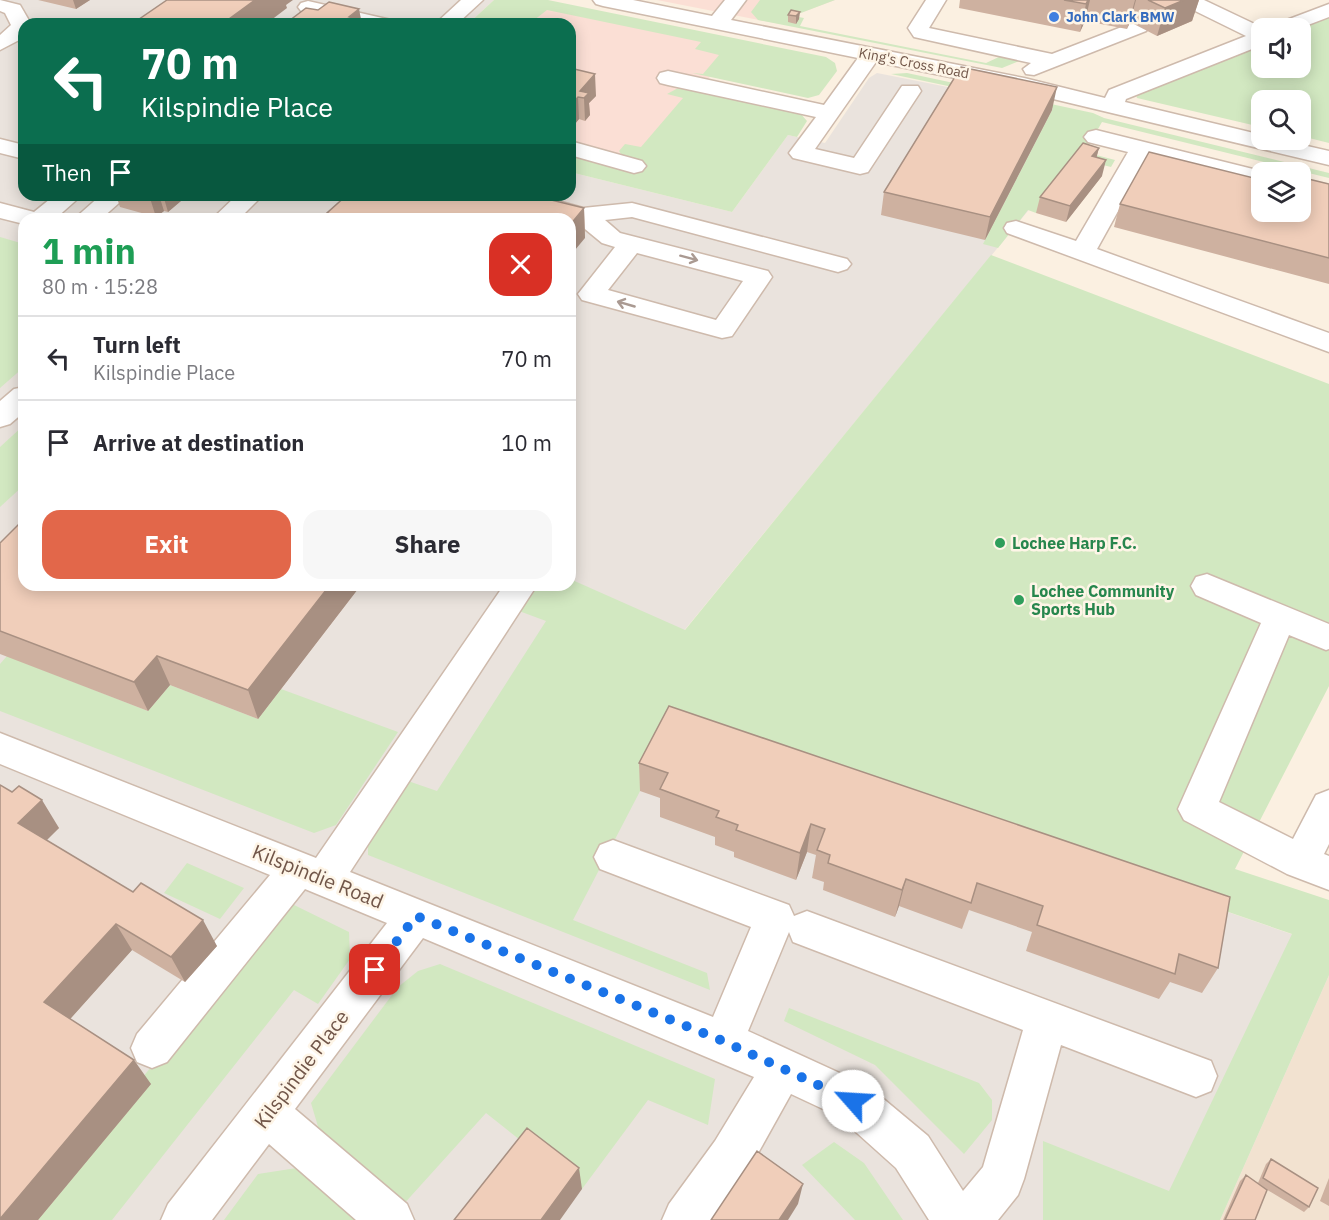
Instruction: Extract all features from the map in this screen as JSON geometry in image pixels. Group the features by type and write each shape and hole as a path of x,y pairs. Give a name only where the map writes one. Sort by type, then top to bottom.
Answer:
{"street":[{"path":"452,18 473,0"},
{"name":"King's Cross Road","path":"603,0 1024,85 1329,158"},
{"path":"717,23 736,0"},
{"path":"936,0 918,28 921,33 1053,61"},
{"path":"0,4 13,9 18,19"},
{"path":"1187,5 1251,31"},
{"path":"307,9 353,18"},
{"path":"1309,18 1329,10"},
{"path":"1024,85 1030,70 1139,27"},
{"path":"0,44 18,30"},
{"path":"1112,105 1117,95 1251,40"},
{"path":"871,54 801,153 860,167 910,91"},
{"path":"668,78 830,113"},
{"path":"1095,138 1251,176"},
{"path":"0,146 18,150"},
{"path":"1082,252 1141,149"},
{"path":"576,150 634,166"},
{"path":"47,213 62,201"},
{"path":"94,213 108,201"},
{"path":"231,213 244,201"},
{"path":"530,201 576,213"},
{"path":"0,210 18,215"},
{"path":"576,213 583,215 632,210 838,264"},
{"path":"583,215 611,238 632,243 759,277 722,330 591,294 632,243"},
{"path":"1016,228 1329,343"},
{"path":"0,417 18,401"},
{"path":"1207,586 1326,637"},
{"path":"152,1047 311,873 517,591"},
{"path":"1280,617 1197,809 1315,868 1329,806"},
{"name":"Kilspindie Road","path":"0,748 723,1041 853,1101 912,1152 955,1220"},
{"path":"613,857 775,918 723,1041"},
{"name":"Kilspindie Place","path":"184,1220 416,916"},
{"path":"807,929 1196,1076"},
{"path":"969,1220 1002,1179 1047,1020"},
{"path":"685,1220 730,1157 783,1067"},
{"path":"267,1114 391,1220"}],"shaded area":[{"path":"0,0 494,0 474,18 18,18 18,201 576,201 576,173 732,212 788,135 825,143 869,78 877,73 1104,118 624,704 1329,947 1329,975 1220,1220 0,1220"},
{"path":"657,0 835,0 792,16 780,24"},
{"path":"538,5 737,43 629,176 576,163 576,18 515,18"},
{"path":"1329,975 1329,1220 1220,1220"}],"green space":[{"path":"494,0 548,0 826,57 835,63 837,71 819,95 808,98 692,73 703,74 719,55 695,49 701,42 547,10 537,18 474,18"},
{"path":"760,0 835,0 793,16 804,18 800,26 986,63 1001,56 1022,60 1002,68 758,20 751,12"},
{"path":"1329,17 1329,143 1311,138 1311,90 1251,90 1251,125 1137,98 1136,94 1251,48 1251,78 1311,78 1311,25"},
{"path":"907,73 1093,113 1104,118 1284,162 1264,162 1102,122 1085,152 1115,160 1111,167 1095,163 1036,213 1028,210 998,248 983,244 1053,108 891,74"},
{"path":"680,87 800,113 807,121 797,137 788,135 732,212 576,173 576,157 632,170 619,151 625,144 641,147 683,98 667,94"},
{"path":"1311,169 1329,173 1329,178 1311,174"},
{"path":"0,237 18,242 18,372 0,388"},
{"name":"Lochee Community Sports Hub","path":"991,255 1329,384 1329,686 1235,869 1329,900 1329,975 1220,1220 1043,1220 1043,1141 1169,1191 1292,934 676,722 573,920 707,973 710,990 368,855 368,840 408,781 437,791 546,621 519,611 533,591 576,591 576,582 685,630"},
{"path":"18,430 18,490 0,507 0,447"},
{"path":"7,656 148,711 170,685 258,719 281,689 398,732 336,825 314,833 0,711 0,664"},
{"path":"187,863 244,888 220,919 164,893"},
{"path":"288,902 349,932 350,959 318,1004 294,990 112,1220 38,1220 150,1084 142,1078"},
{"path":"440,964 715,1079 708,1125 648,1100 582,1189 486,1113 402,1206 322,1140 311,1103 398,987 418,971"},
{"path":"789,1008 979,1083 992,1100 992,1120 964,1154 875,1065 784,1021"},
{"path":"834,1142 864,1163 903,1220 855,1220 802,1165"},
{"path":"303,1167 357,1220 224,1220 258,1174"}],"building":[{"path":"167,0 255,0 230,18 141,18"},
{"path":"1064,0 1088,0 1086,4"},
{"path":"1148,0 1184,0 1165,8"},
{"path":"329,2 359,9 349,17 353,18 293,18 306,8 318,10"},
{"path":"791,10 800,12 796,16 788,15"},
{"path":"961,67 1057,87 990,217 884,192"},
{"path":"576,69 595,74 580,91 589,93 584,98 578,97 576,99"},
{"path":"1083,143 1099,148 1092,156 1106,160 1070,206 1040,197"},
{"path":"1149,152 1251,177 1251,222 1311,222 1311,180 1329,184 1329,258 1120,204"},
{"path":"340,201 555,201 584,208 576,218 576,213 327,213"},
{"path":"18,525 18,591 325,591 248,690 157,656 134,682 0,631 0,543"},
{"path":"669,706 1230,897 1218,968 1179,954 1175,974 1037,925 1043,906 977,883 971,903 906,879 902,890 828,863 830,855 817,850 825,829 811,824 800,853 736,830 738,825 716,817 719,811 660,789 668,773 639,763"},
{"path":"0,785 12,792 19,786 42,800 18,823 133,892 141,883 203,920 171,957 116,924 44,1002 134,1060 0,1219"},
{"path":"527,1128 579,1168 541,1220 454,1220"},
{"path":"757,1151 803,1184 779,1220 711,1220"},
{"path":"1271,1159 1318,1188 1309,1207 1263,1178"},
{"path":"1246,1175 1267,1190 1255,1220 1225,1220"}],"place":[{"name":"John Clark BMW","path":"1054,17"},
{"name":"Lochee Harp F.C.","path":"1000,543"},
{"name":"Lochee Community Sports Hub","path":"1019,600"}],"route":[{"path":"375,970 416,916 723,1041 853,1101"}]}
